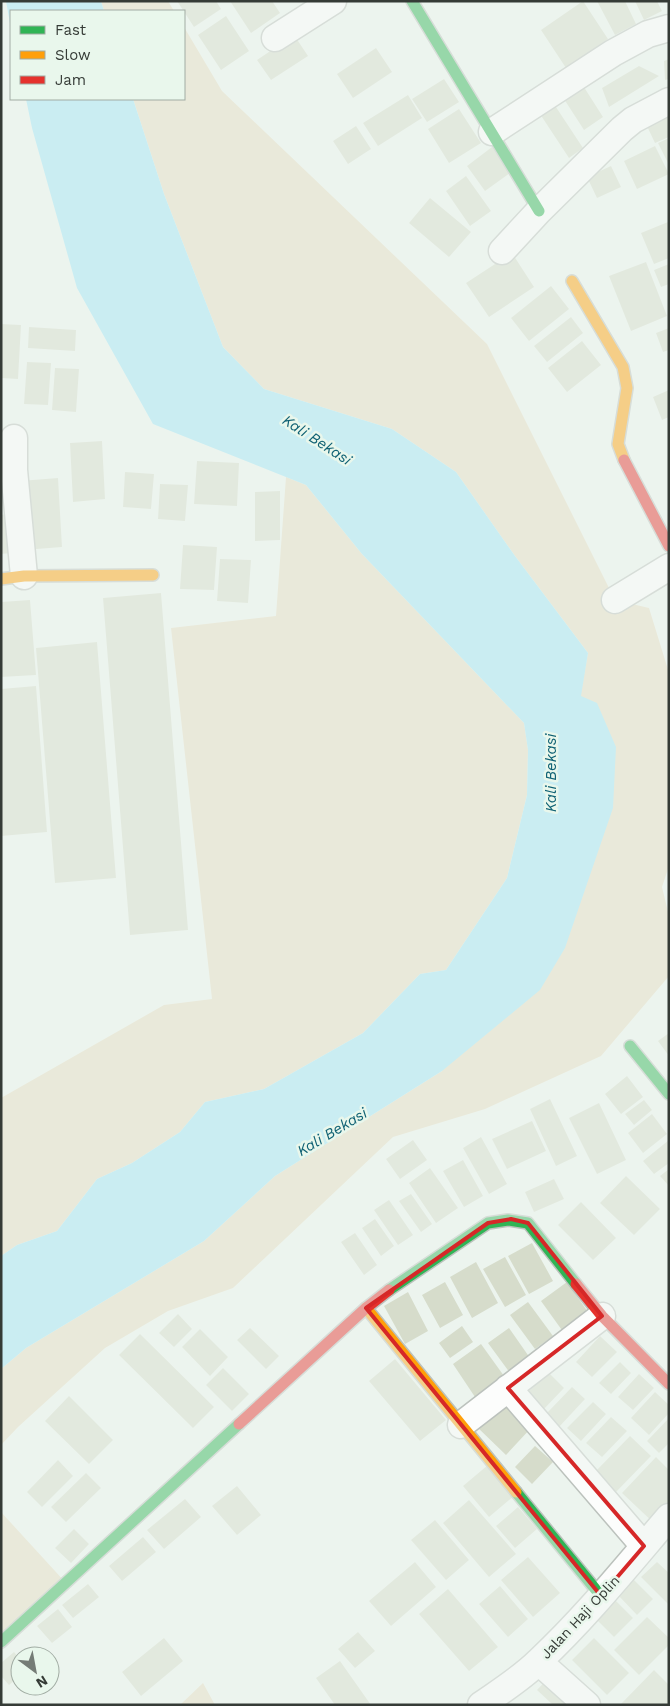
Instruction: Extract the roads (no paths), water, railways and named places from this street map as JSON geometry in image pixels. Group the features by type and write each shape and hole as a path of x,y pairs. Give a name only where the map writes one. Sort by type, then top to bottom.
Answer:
{"street":[{"path":"276,38 333,1"},
{"path":"412,1 540,211"},
{"path":"492,132 613,52 648,34 669,28"},
{"path":"502,251 622,129 633,120 669,101"},
{"path":"572,281 623,367 627,388 618,444 622,458 669,546"},
{"path":"14,438 13,577 153,575"},
{"path":"615,600 669,567"},
{"path":"630,1046 669,1094"},
{"path":"1,1642 366,1308 392,1288 488,1223 501,1219 511,1219 528,1223 602,1316 669,1384"},
{"path":"366,1308 601,1596"},
{"path":"461,1425 602,1316"},
{"path":"508,1388 644,1546"},
{"name":"Jalan Haji Oplin","path":"481,1705 539,1662 601,1596 669,1517"},
{"path":"539,1662 587,1705"}],"water":[{"path":"6,1 101,1 104,10 10,10 10,23"},
{"name":"Kali Bekasi","path":"26,100 133,100 164,194 223,347 264,389 392,429 456,472 515,556 588,653 581,696 597,703 616,747 613,808 565,948 540,990 442,1071 275,1176 204,1241 26,1348 1,1369 1,1256 17,1245 57,1231 97,1179 132,1163 180,1132 205,1102 264,1089 363,1033 420,974 446,970 507,878 527,795 528,750 524,723 362,554 306,485 153,424 77,288 32,128"}]}
